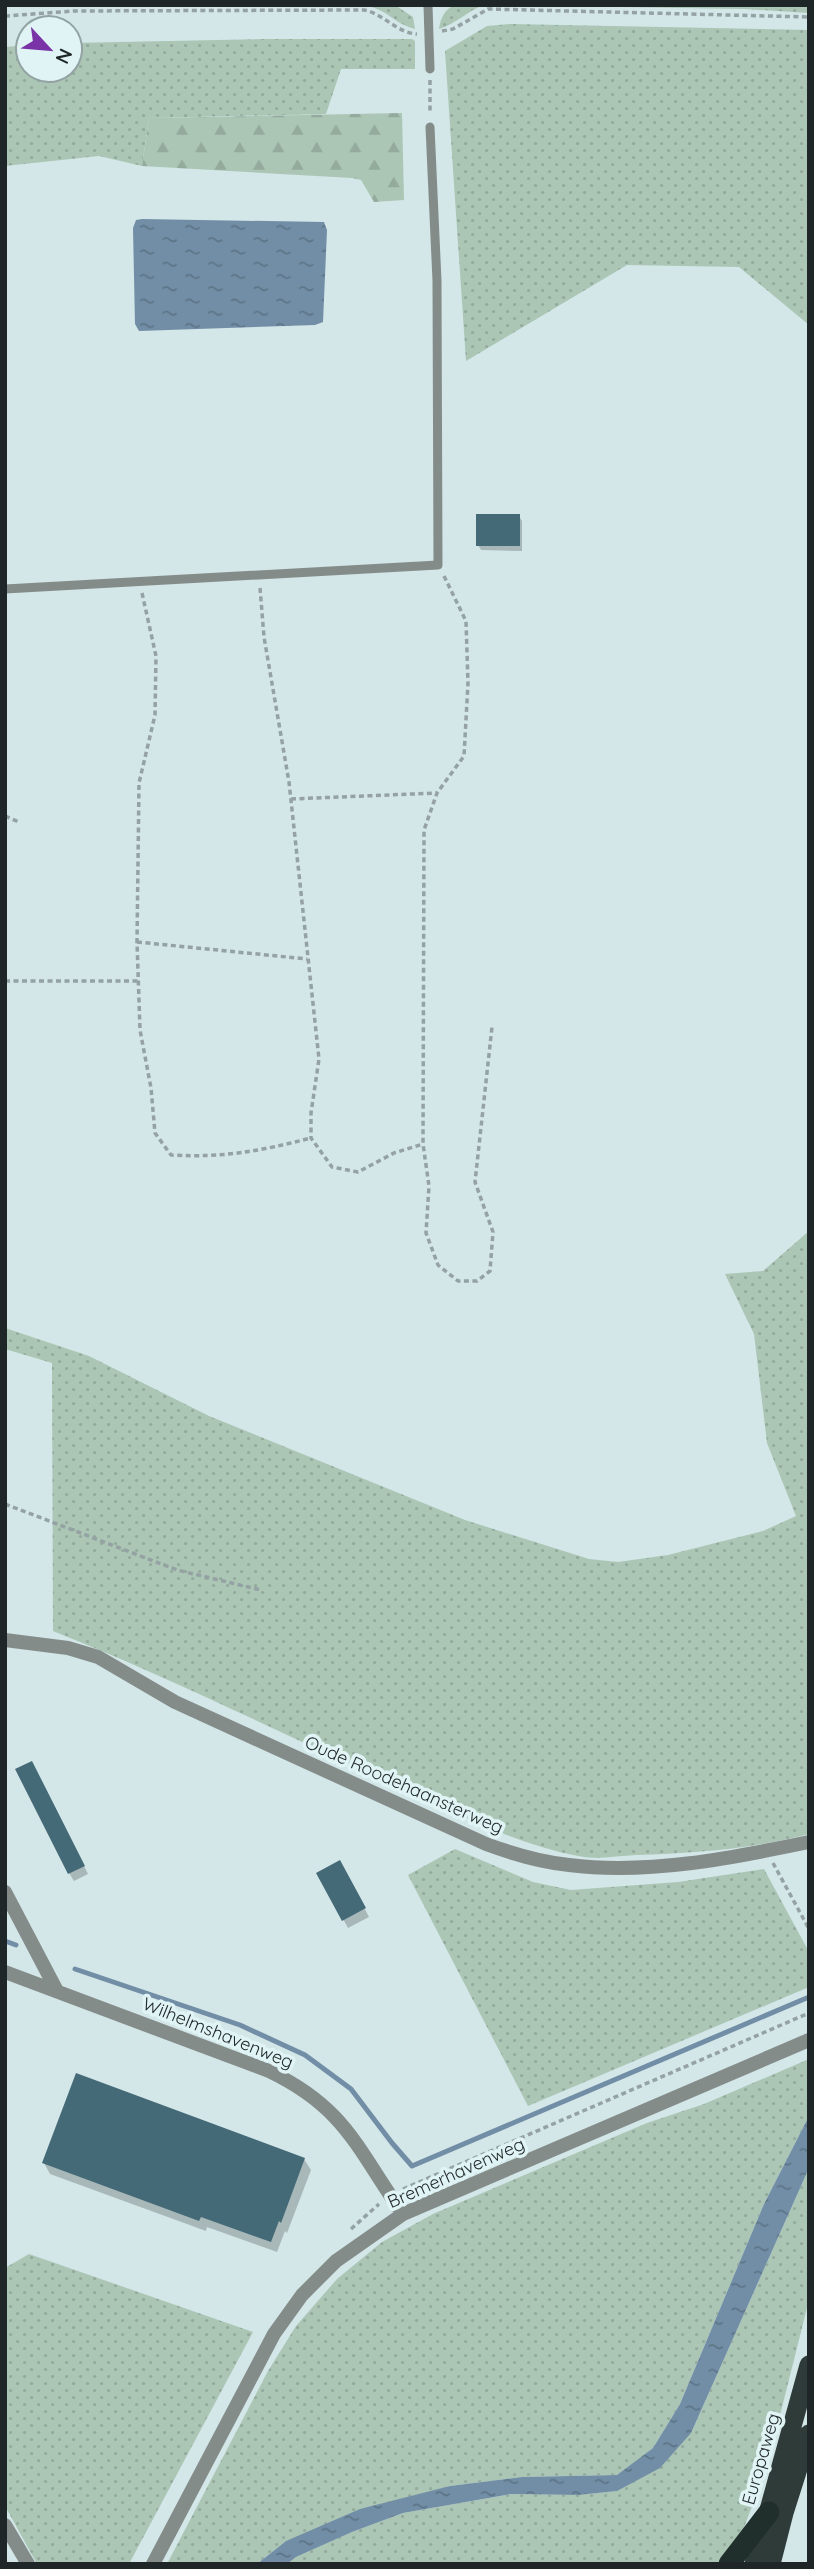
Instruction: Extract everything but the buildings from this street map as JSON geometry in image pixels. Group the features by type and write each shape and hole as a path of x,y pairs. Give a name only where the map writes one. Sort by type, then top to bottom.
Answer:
{"highway":[{"name":"Europaweg","path":"771,2564 776,2512 809,2365"},
{"name":"Europaweg","path":"754,2564 809,2434"},
{"path":"729,2564 776,2512"},
{"path":"776,2512 782,2564"}],"street":[{"name":"Oude Roodehaansterweg","path":"5,1640 68,1648 98,1657 186,1707 486,1844 514,1854 571,1866 683,1864 809,1842"},
{"path":"5,1892 57,1991"},
{"name":"Wilhelmshavenweg","path":"5,1972 269,2071 304,2090 349,2131 403,2214"},
{"name":"Bremerhavenweg","path":"153,2564 274,2334 318,2277 336,2262 403,2214 809,2040"},
{"path":"5,2525 27,2564"}],"lane":[{"path":"428,5 430,69"},
{"path":"5,589 438,565 437,281 430,127"}],"path":[{"path":"5,16 74,11 364,10 382,16 402,31 428,34 453,29 488,9 809,17"},
{"path":"430,69 430,127"},
{"path":"438,565 466,621 468,683 464,756 438,793 424,830 423,1144 429,1186 426,1233 438,1265 458,1281 477,1281 490,1271 493,1232 475,1182 492,1027"},
{"path":"259,574 264,637 290,799 319,1059 311,1113 311,1138 332,1167 358,1172 394,1153 423,1144"},
{"path":"139,581 156,656 155,715 139,783 137,942 140,1030 155,1133 171,1155 203,1156 256,1152 311,1138"},
{"path":"290,799 438,793"},
{"path":"5,816 19,822"},
{"path":"137,942 307,960"},
{"path":"5,981 138,981"},
{"path":"5,1504 177,1570 261,1590"},
{"path":"767,1851 809,1929"},
{"path":"346,2233 390,2195 809,2013"}],"green space":[{"path":"361,5 395,5 413,17 415,29 378,9"},
{"path":"454,5 484,5 439,29 444,15"},
{"path":"490,5 809,5 809,13 744,9"},
{"path":"510,24 809,30 809,325 739,267 627,265 466,361 445,51 487,26"},
{"path":"412,39 415,41 415,69 341,69 326,114 149,118 142,166 99,156 5,166 5,47 14,46 14,84 84,84 84,43"},
{"path":"402,113 404,200 374,202 361,180 352,178 142,166 149,118"},
{"path":"809,1231 809,1834 744,1847 680,1853 592,1858 553,1850 480,1824 179,1685 53,1631 52,1363 5,1349 5,1328 89,1356 209,1416 465,1520 589,1559 618,1562 668,1555 763,1531 796,1516 767,1443 754,1334 725,1274 763,1271"},
{"path":"455,1849 533,1882 571,1890 678,1882 764,1869 809,1952 809,1987 528,2106 408,1875"},
{"path":"809,2059 809,2116 764,2204 680,2404 653,2448 618,2475 522,2477 450,2486 286,2541 257,2564 167,2564 268,2371 296,2326 337,2279 382,2242 433,2214 647,2123 704,2104"},
{"path":"809,2168 809,2300 767,2467 743,2530 720,2564 287,2564 296,2557 352,2532 403,2513 511,2494 578,2495 616,2491 691,2433"},
{"path":"29,2254 253,2332 129,2564 37,2564 5,2506 5,2268"}],"water":[{"path":"136,220 324,222 327,230 323,322 315,325 139,331 135,324 133,228"},
{"path":"809,2116 809,2168 691,2433 660,2468 617,2491 578,2495 511,2494 403,2513 352,2532 296,2557 287,2564 257,2564 286,2541 360,2509 450,2486 522,2477 617,2475 653,2448 680,2404 764,2204"}],"waterway":[{"path":"5,1941 16,1945"},
{"path":"75,1969 240,2025 305,2055 351,2089 412,2166 809,1997"}]}
